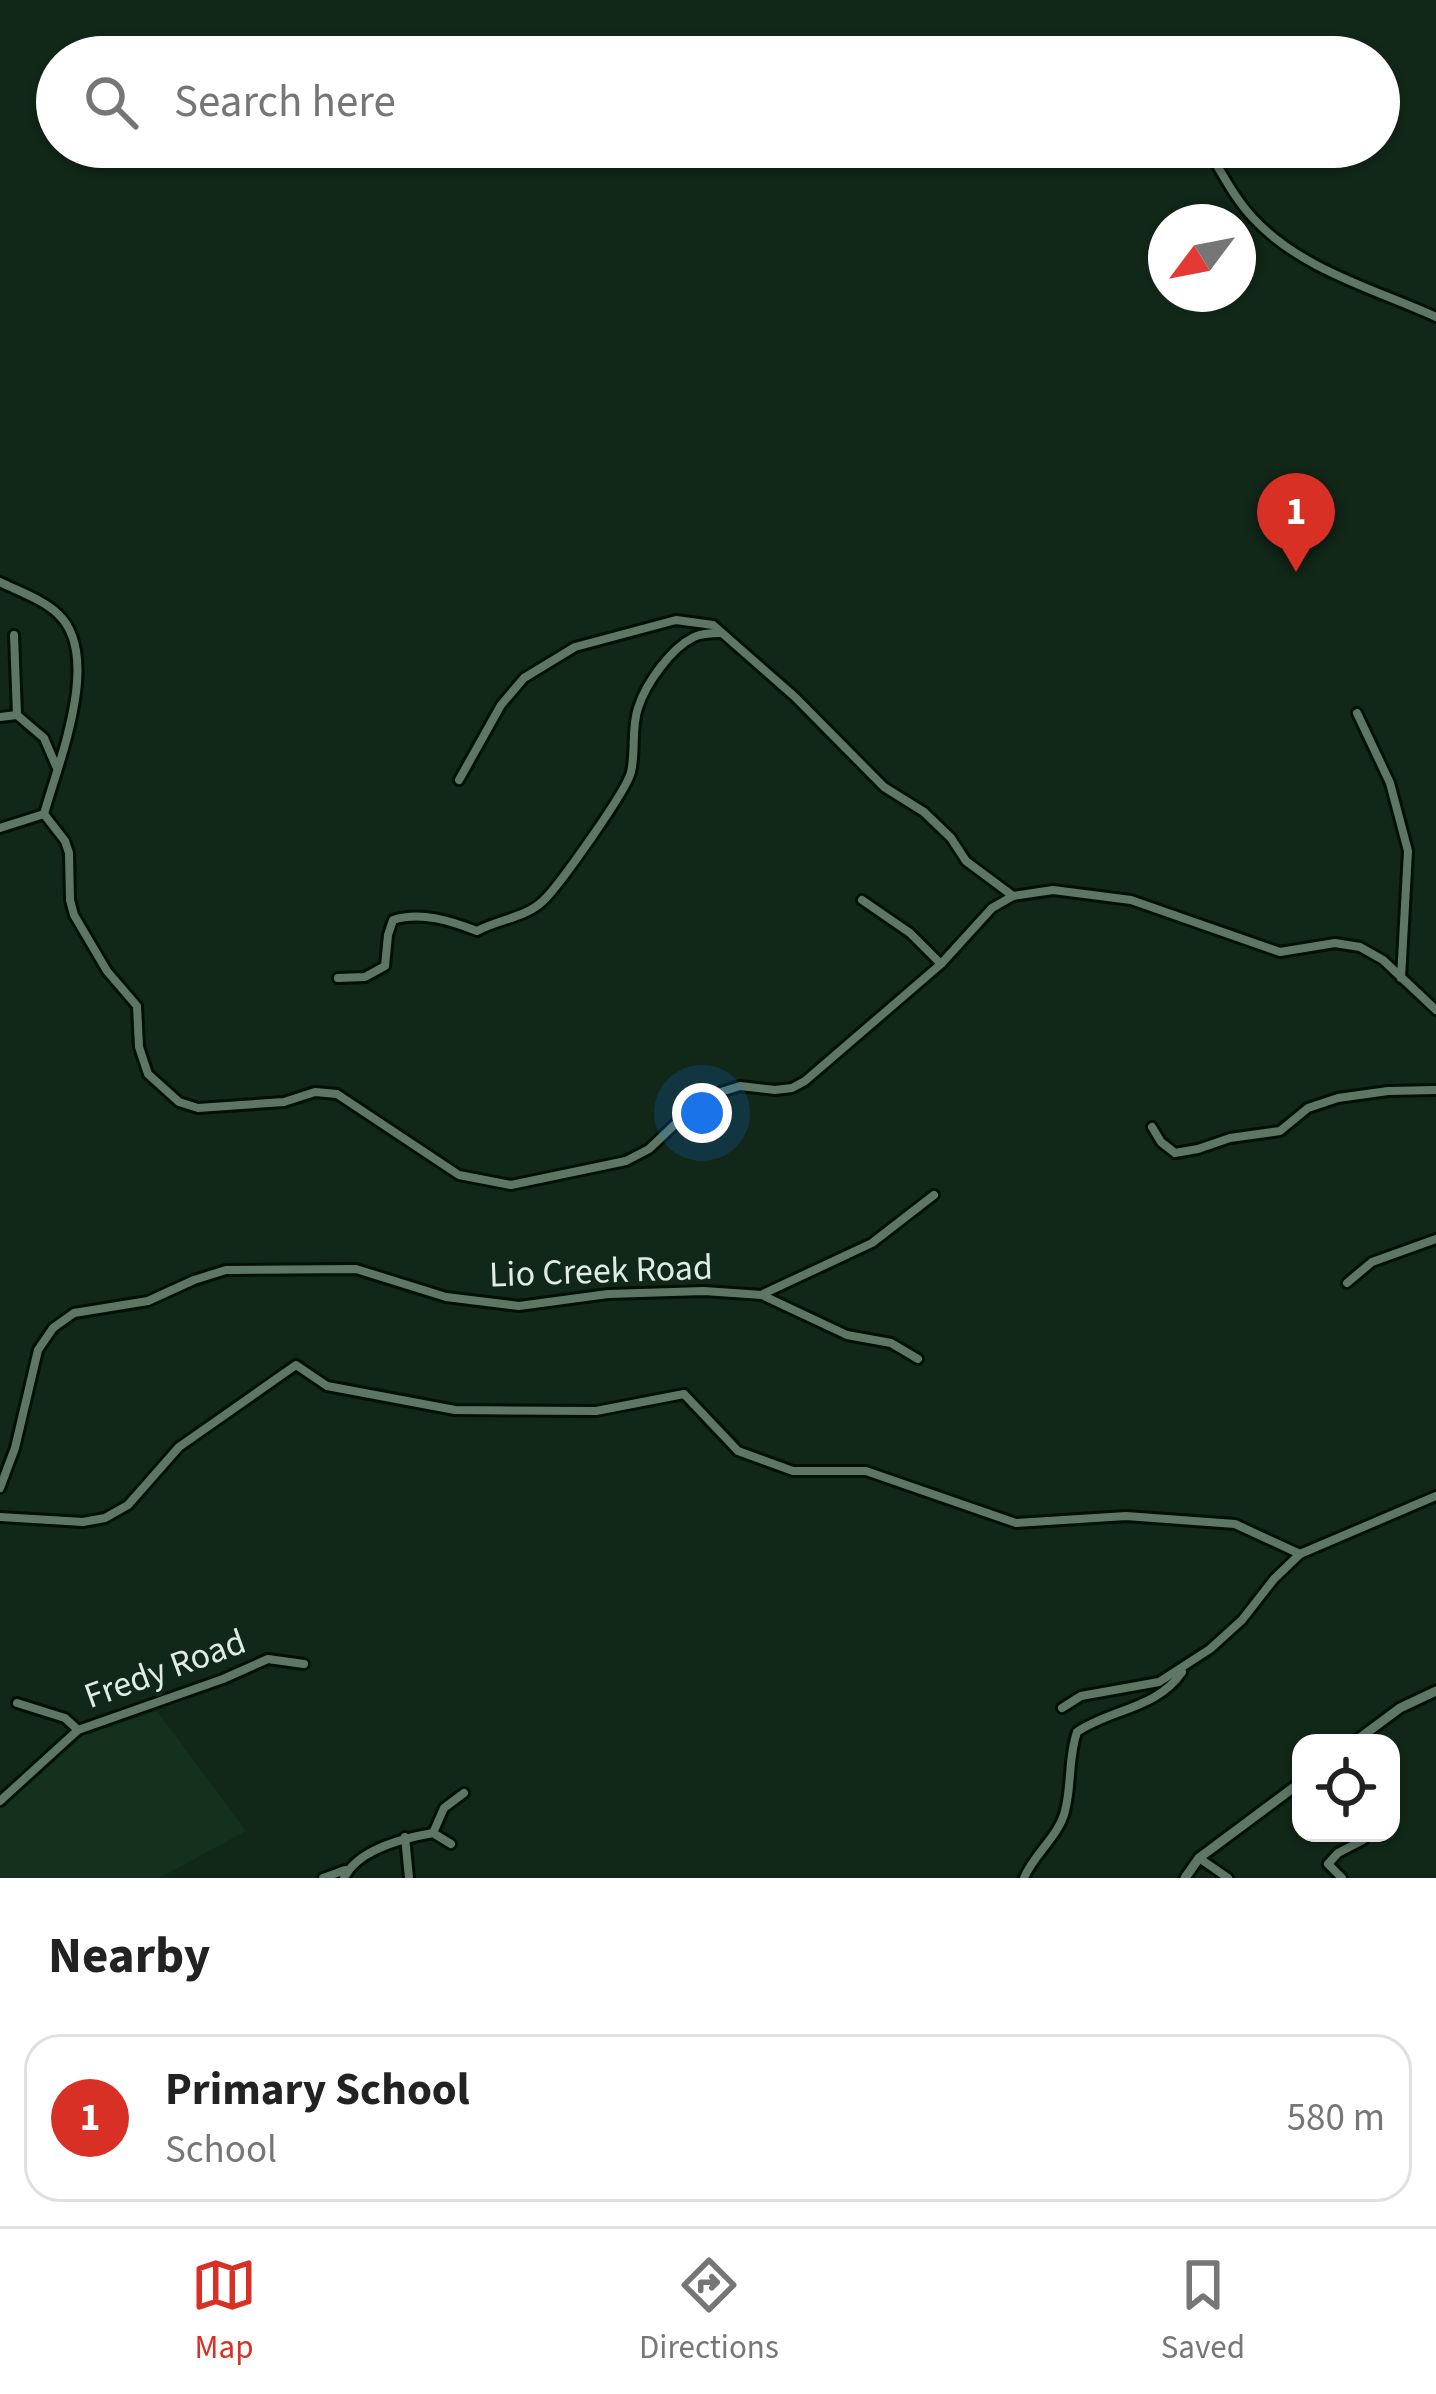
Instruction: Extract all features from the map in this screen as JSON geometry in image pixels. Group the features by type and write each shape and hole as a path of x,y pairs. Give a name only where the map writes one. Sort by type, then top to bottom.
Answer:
{"street":[{"path":"1220,168 1253,218 1278,239 1344,278 1436,317"},
{"path":"0,582 57,611 78,655 78,697 44,814"},
{"path":"459,780 501,705 524,678 575,646 676,620 713,625 795,697 884,787 924,812 966,861 1013,896"},
{"path":"338,978 364,976 385,967 393,920 448,920 477,931 543,902 631,773 638,706 654,678 678,647 698,634 722,632"},
{"path":"14,635 17,716"},
{"path":"1357,713 1390,783 1408,851 1401,980"},
{"path":"0,717 17,716 44,738 57,768"},
{"path":"0,828 44,814"},
{"path":"44,814 69,853 74,915 107,971 137,1006 139,1047 148,1074 179,1102 198,1108 284,1102 315,1092 337,1094 459,1175 511,1185 626,1161 649,1149 688,1112 721,1092 740,1086 775,1090 806,1082 941,964 992,908 1013,896 1053,890 1131,900 1280,952 1335,943 1360,946 1383,959 1436,1010"},
{"path":"862,900 910,933 941,964"},
{"path":"1152,1127 1175,1153 1280,1131 1309,1108 1338,1098 1436,1090"},
{"path":"762,1295 872,1243 934,1195"},
{"path":"1347,1283 1372,1262 1436,1239"},
{"name":"Lio Creek Road","path":"0,1488 15,1448 38,1350 53,1328 74,1313 148,1301 226,1270 356,1270 446,1297 519,1306 608,1294 762,1295"},
{"path":"762,1295 847,1335 891,1343 918,1359"},
{"path":"0,1517 82,1522 105,1518 128,1505 178,1447 296,1365 327,1386 455,1410 596,1411 684,1394 739,1451 794,1471 866,1472 1016,1523 1126,1516 1235,1524 1300,1555"},
{"path":"1062,1708 1081,1696 1159,1682 1210,1649 1300,1555 1436,1496"},
{"name":"Fredy Road","path":"0,1801 78,1730 268,1659 304,1664"},
{"path":"1024,1878 1030,1862 1060,1825 1077,1732 1093,1720 1133,1709 1160,1693 1186,1666"},
{"path":"1365,1734 1400,1708 1436,1691"},
{"path":"17,1702 65,1718 78,1730"},
{"path":"1185,1878 1199,1858 1292,1789"},
{"path":"434,1833 444,1808 464,1793"},
{"path":"323,1878 345,1874 375,1851 405,1838 434,1833 451,1844"},
{"path":"405,1838 409,1878"},
{"path":"1342,1878 1328,1864 1360,1842"},
{"path":"1199,1858 1228,1878"}],"shaded area":[{"path":"157,1711 246,1831 159,1878 0,1878 0,1807 82,1736"}],"place":[{"name":"Primary School","path":"1296,572"}]}
